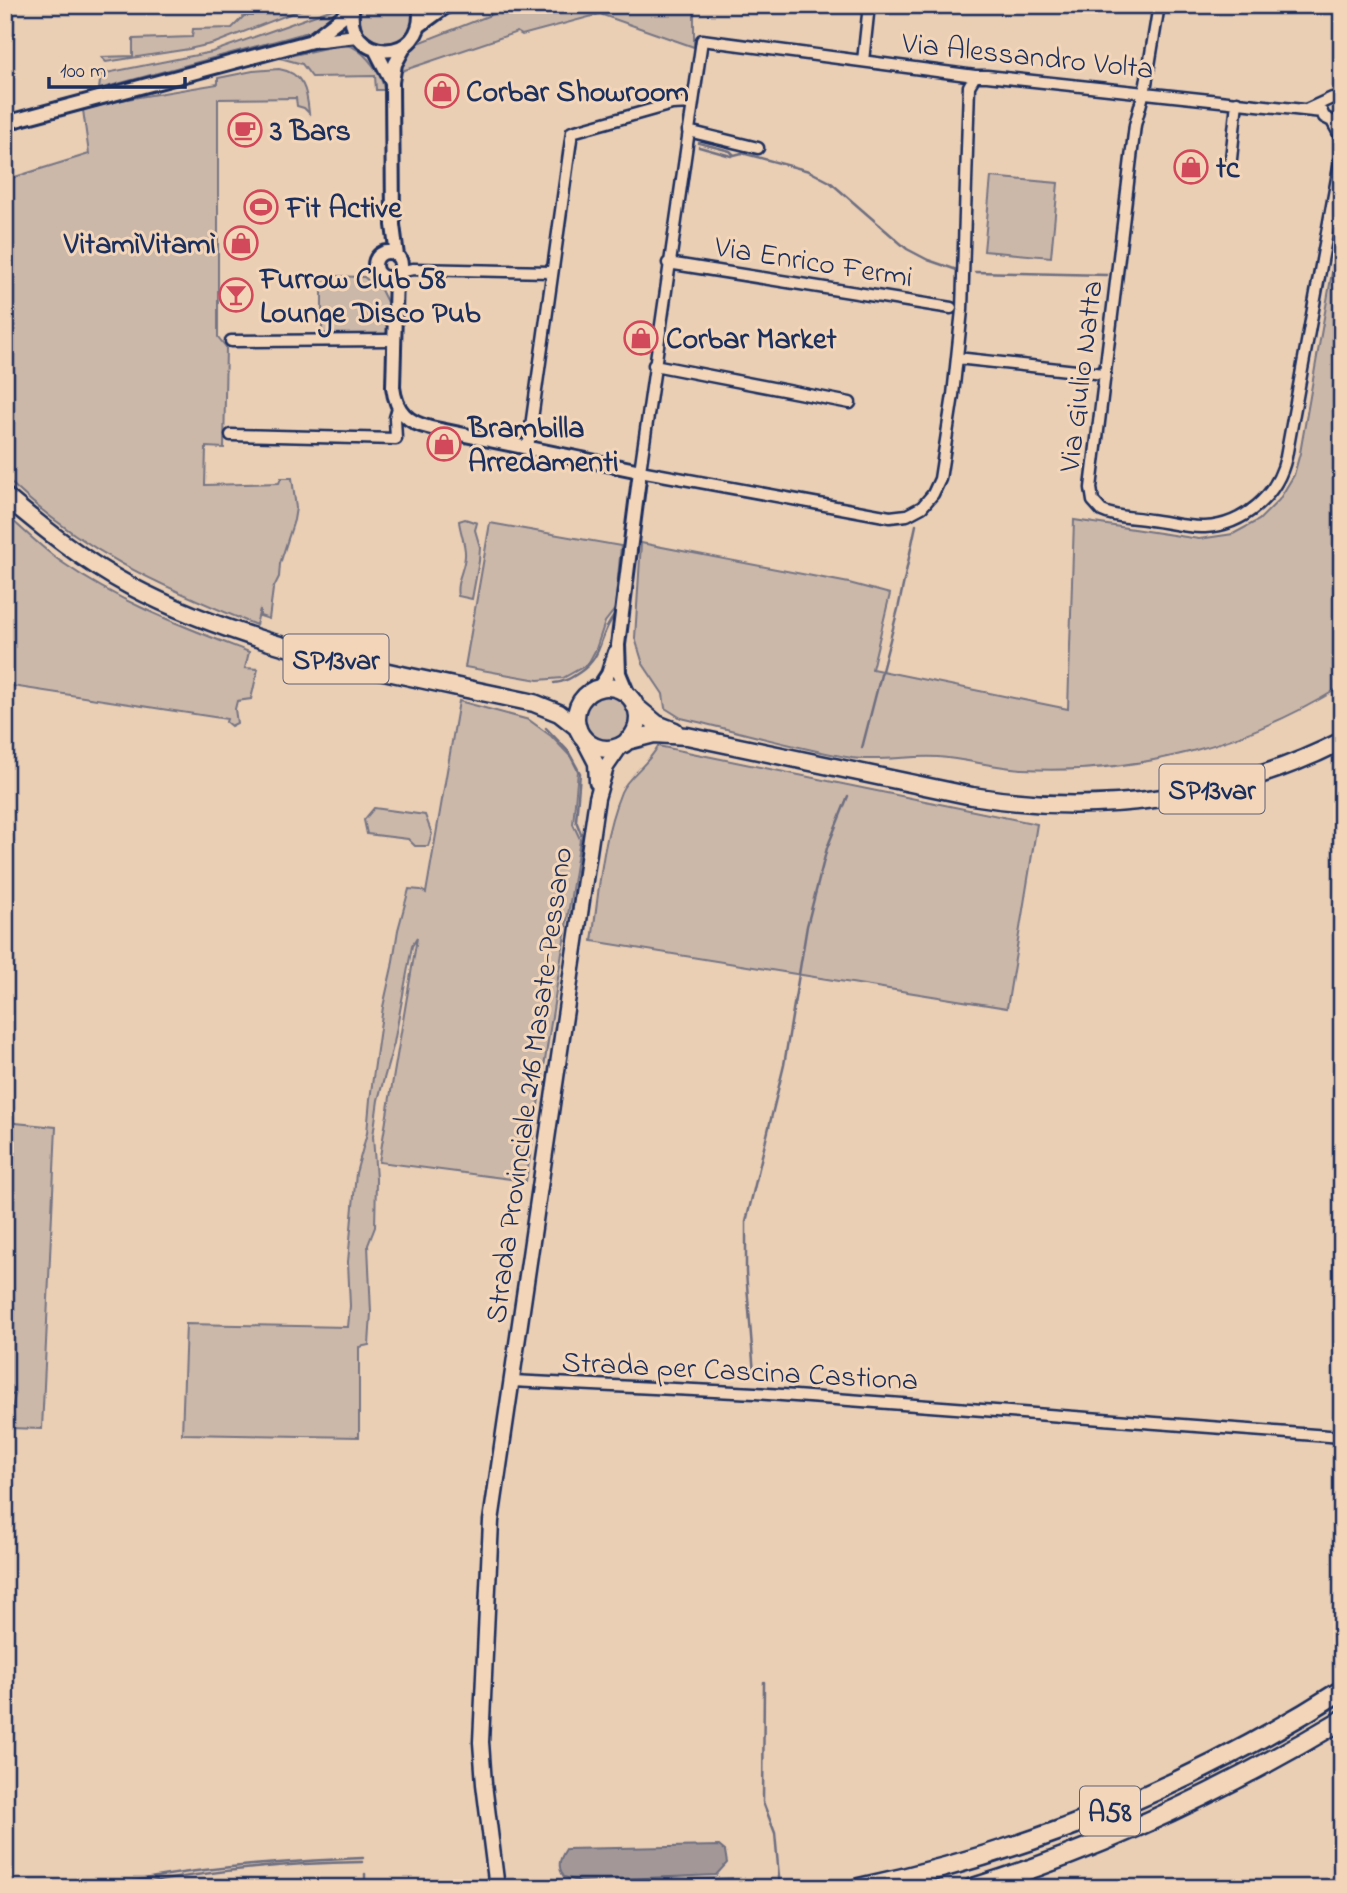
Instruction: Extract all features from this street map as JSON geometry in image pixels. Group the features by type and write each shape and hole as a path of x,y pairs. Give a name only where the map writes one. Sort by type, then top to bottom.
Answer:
{"highway":[{"name":"A58","path":"859,1888 984,1856 1108,1811 1217,1761 1342,1690"},
{"name":"A58","path":"973,1888 1077,1853 1167,1815 1254,1771 1342,1720"}],"main road":[{"name":"SP13var","path":"5,496 55,537 114,577 166,604 262,641 534,703 559,713 600,748 610,749 654,734 687,736 972,796 1063,805 1132,802 1200,792 1277,769 1342,741"},
{"name":"SP13var","path":"534,703 564,703 592,692 615,688 657,724 687,736"},
{"path":"592,692 578,708 580,733 596,763 597,798"},
{"path":"597,798 606,767 633,733 637,722 632,701"},
{"name":"Strada Provinciale 216 Masate-Pessano","path":"496,1887 481,1742 489,1547 597,798"}],"street":[{"path":"231,435 396,439 395,418 398,408 393,387 393,340 398,266 393,225 392,82 396,61 419,26 419,5"},
{"path":"419,26 448,5"},
{"path":"863,61 869,5"},
{"name":"Via Giulio Natta","path":"1159,5 1144,92 1135,125 1104,374 1091,488 1093,501 1098,509 1106,513 1207,527 1237,519 1263,500 1279,479 1286,457 1342,151"},
{"path":"352,7 351,18 357,36 365,44 375,49 395,50 405,46"},
{"path":"312,41 352,7"},
{"path":"5,122 312,41 357,36"},
{"name":"Via Alessandro Volta","path":"692,103 702,40 975,76 1308,109 1323,107"},
{"path":"375,49 392,82"},
{"path":"398,408 415,424 528,448 890,517 907,515 922,506 933,494 940,479 962,310 969,86 975,76"},
{"path":"1340,98 1329,99 1323,107 1324,117 1337,119 1342,139"},
{"path":"1231,159 1237,102"},
{"path":"528,448 572,132 671,104 692,103 654,365 618,645 619,673 632,701"},
{"path":"688,131 758,148"},
{"path":"393,225 391,235 374,266 394,300"},
{"path":"381,254 389,252 398,266 413,269 552,272"},
{"name":"Via Enrico Fermi","path":"668,263 951,308"},
{"path":"382,277 390,278 398,266"},
{"path":"231,341 393,340"},
{"path":"957,358 1104,374"},
{"path":"654,365 850,402"},
{"path":"592,692 608,674 618,645"},
{"name":"Strada per Cascina Castiona","path":"512,1381 755,1393 1342,1437"}],"shaded area":[{"path":"278,5 313,5 215,43 106,62 101,57 133,56 133,39 192,37 193,29 232,28 244,16 253,16 253,9 278,9"},
{"path":"344,5 344,10 316,30 99,89 101,74 212,52"},
{"path":"362,5 411,5 413,21 408,33 399,40 387,43 375,41 366,34 360,22"},
{"path":"516,5 696,5 694,47 600,14 522,35 517,32 396,73 416,44"},
{"path":"335,46 351,46 364,55 377,72 384,90 376,90 375,76 312,77 302,64 280,58"},
{"path":"279,69 294,74 303,84 309,113 297,106 296,98 218,99 218,337 226,347 224,448 206,447 205,485 279,483 281,478 292,478 296,508 280,564 279,577 273,589 269,619 260,616 260,609 256,625 154,581 92,546 33,503 5,477 5,180 89,154 83,110 121,100 218,84 218,78"},
{"path":"991,177 1058,183 1051,257 984,251"},
{"path":"1342,216 1342,686 1267,725 1228,740 1147,761 1064,770 1011,768 938,757 852,758 681,718 665,708 663,694 643,664 635,638 641,543 849,583 890,594 872,669 1068,709 1074,520 1199,539 1233,534 1259,520 1279,500 1294,475 1300,453"},
{"path":"328,276 364,277 381,290 388,304 388,332 382,336 322,336 322,281"},
{"path":"5,514 56,558 107,590 153,613 249,652 245,668 258,669 251,699 237,701 237,723 231,726 226,722 227,719 5,685"},
{"path":"465,519 477,523 475,530 480,547 472,599 458,596 457,591 465,556 459,521"},
{"path":"490,523 621,546 615,609 605,622 588,664 563,678 538,680 465,667"},
{"path":"607,692 617,694 625,700 631,708 631,728 625,736 617,742 607,744 597,742 589,736 583,728 581,718 583,708 589,700 597,694"},
{"path":"459,701 529,720 551,736 571,757 578,771 573,824 580,839 526,1181 379,1162 417,938 412,946 394,1043 378,1100 373,1136 375,1227 368,1245 371,1313 369,1345 359,1347 359,1437 182,1434 186,1324 348,1327 348,1262 356,1173 367,1133 383,1007 409,889 426,893"},
{"path":"658,746 1037,824 1007,1008 592,941 609,828 621,792"},
{"path":"374,808 425,815 432,834 428,846 415,846 408,839 367,834 364,820"},
{"path":"5,1122 56,1127 42,1429 8,1428 15,1395 5,1394"},
{"path":"719,1846 725,1851 727,1863 716,1875 577,1881 564,1877 560,1866 566,1849"},
{"path":"732,1878 732,1888 634,1888 633,1882"}],"waterway":[{"path":"699,143 730,151 734,155 742,153 809,171 830,182 907,249 957,270"},
{"path":"699,147 734,155"},
{"path":"975,272 1107,275"},
{"path":"862,748 898,609 916,525"},
{"path":"554,683 568,679 588,666 614,616"},
{"path":"546,728 568,751 580,773 576,821 582,836 571,915"},
{"path":"754,1374 746,1272 746,1222 784,1065 807,926 827,848 848,796"},
{"path":"764,1682 763,1802 775,1833 780,1888"},
{"path":"101,1888 165,1875 231,1867 363,1858"},
{"path":"121,1888 241,1869 362,1862"},
{"path":"365,1874 365,1888"}],"place":[{"name":"Corbar Showroom","path":"442,91"},
{"name":"3 Bars","path":"245,130"},
{"name":"tc","path":"1191,167"},
{"name":"Fit Active","path":"261,207"},
{"name":"VitamìVitamì","path":"241,243"},
{"name":"Furrow Club 58 Lounge Disco Pub","path":"236,295"},
{"name":"Corbar Market","path":"641,338"},
{"name":"Brambilla Arredamenti","path":"444,444"}]}
